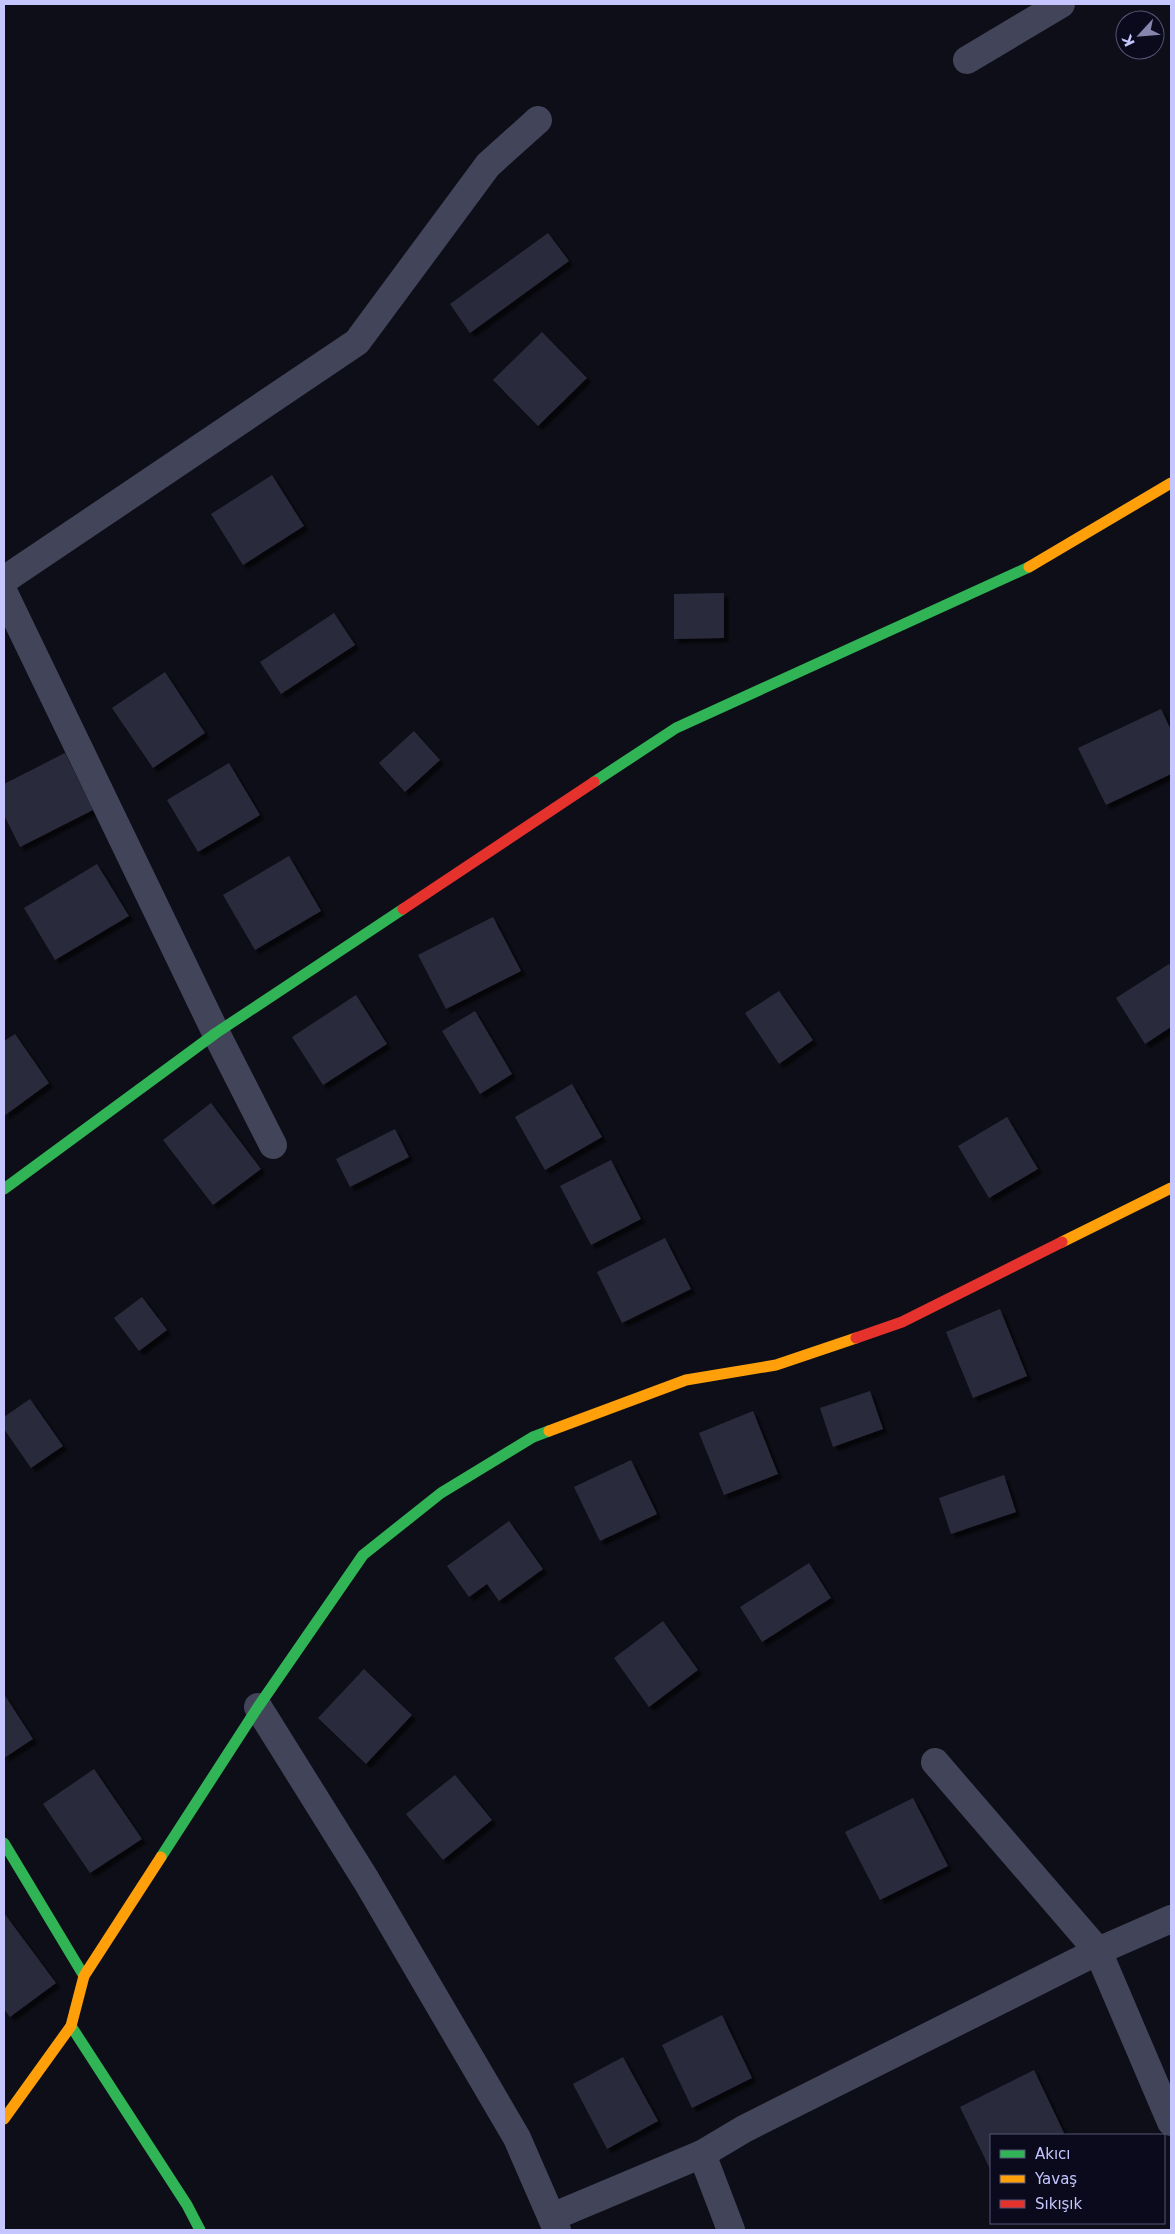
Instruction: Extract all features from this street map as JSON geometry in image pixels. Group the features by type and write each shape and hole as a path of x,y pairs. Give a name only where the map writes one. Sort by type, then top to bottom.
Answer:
{"street":[{"path":"967,60 1061,4"},
{"path":"4,580 357,342 488,165 538,120"},
{"path":"4,1189 216,1033 676,728 1042,561 1171,482"},
{"path":"4,593 216,1033 273,1145"},
{"path":"4,2119 71,2026 84,1976 258,1707 363,1555 441,1493 533,1437 686,1380 776,1365 902,1322 1171,1188"},
{"path":"258,1707 366,1880 517,2138 555,2223 702,2154 744,2129 1098,1950 1171,1919"},
{"path":"935,1762 1098,1950 1171,2122"},
{"path":"4,1843 84,1976"},
{"path":"71,2026 187,2205 200,2230"},
{"path":"702,2154 731,2230"}],"building":[{"path":"548,233 569,261 470,333 450,304"},
{"path":"542,332 587,378 538,426 493,380"},
{"path":"272,475 304,526 243,565 211,514"},
{"path":"724,593 724,638 674,639 674,594"},
{"path":"334,613 355,645 281,694 260,662"},
{"path":"165,672 205,733 153,768 112,708"},
{"path":"1161,709 1171,730 1171,774 1106,805 1078,748"},
{"path":"414,731 440,760 405,792 379,763"},
{"path":"65,753 93,810 20,847 4,815 4,784"},
{"path":"229,763 260,815 198,852 167,800"},
{"path":"289,856 321,911 255,950 223,895"},
{"path":"97,864 129,916 55,960 24,908"},
{"path":"493,917 521,971 446,1009 418,955"},
{"path":"1169,964 1171,967 1171,1027 1145,1044 1116,998"},
{"path":"779,991 813,1040 779,1064 745,1013"},
{"path":"356,995 387,1044 323,1085 292,1037"},
{"path":"475,1011 512,1074 480,1094 442,1031"},
{"path":"15,1034 49,1083 4,1116 4,1041"},
{"path":"572,1084 602,1137 545,1170 515,1117"},
{"path":"211,1103 261,1169 213,1205 163,1140"},
{"path":"1007,1117 1038,1169 989,1198 958,1146"},
{"path":"395,1129 409,1157 350,1187 336,1159"},
{"path":"611,1160 641,1219 591,1245 560,1186"},
{"path":"665,1238 691,1289 622,1323 597,1272"},
{"path":"142,1297 167,1330 139,1351 114,1318"},
{"path":"1000,1309 1027,1376 973,1398 946,1332"},
{"path":"870,1391 883,1429 833,1447 820,1408"},
{"path":"30,1399 63,1446 31,1468 4,1429 4,1417"},
{"path":"753,1411 778,1474 724,1495 699,1433"},
{"path":"631,1460 657,1514 600,1541 574,1487"},
{"path":"1004,1475 1016,1512 951,1534 939,1498"},
{"path":"509,1521 543,1569 499,1601 487,1584 469,1597 447,1566"},
{"path":"809,1563 831,1598 762,1642 740,1607"},
{"path":"663,1621 698,1670 649,1707 614,1658"},
{"path":"364,1669 412,1715 366,1764 318,1718"},
{"path":"4,1694 33,1739 4,1758"},
{"path":"94,1769 142,1839 90,1873 43,1804"},
{"path":"455,1775 492,1820 443,1860 406,1814"},
{"path":"913,1798 948,1866 880,1900 845,1832"},
{"path":"4,1913 56,1983 10,2017 4,2009"},
{"path":"722,2015 752,2078 692,2108 662,2045"},
{"path":"623,2057 658,2121 607,2149 573,2084"},
{"path":"1034,2070 1064,2133 990,2134 990,2169 960,2107"}],"traffic: fast":[{"path":"594,782 676,728 1029,567"},
{"path":"4,1189 216,1033 403,909"},
{"path":"161,1857 258,1707 363,1555 441,1493 533,1437 549,1431"},
{"path":"4,1843 84,1976"},
{"path":"71,2026 187,2205 200,2230"}],"traffic: slow":[{"path":"1029,567 1171,483"},
{"path":"1062,1242 1171,1188"},
{"path":"549,1431 686,1380 776,1365 856,1338"},
{"path":"4,2119 71,2026 84,1976 161,1857"}],"traffic: jam":[{"path":"403,909 594,782"},
{"path":"856,1338 902,1322 1062,1242"}]}
